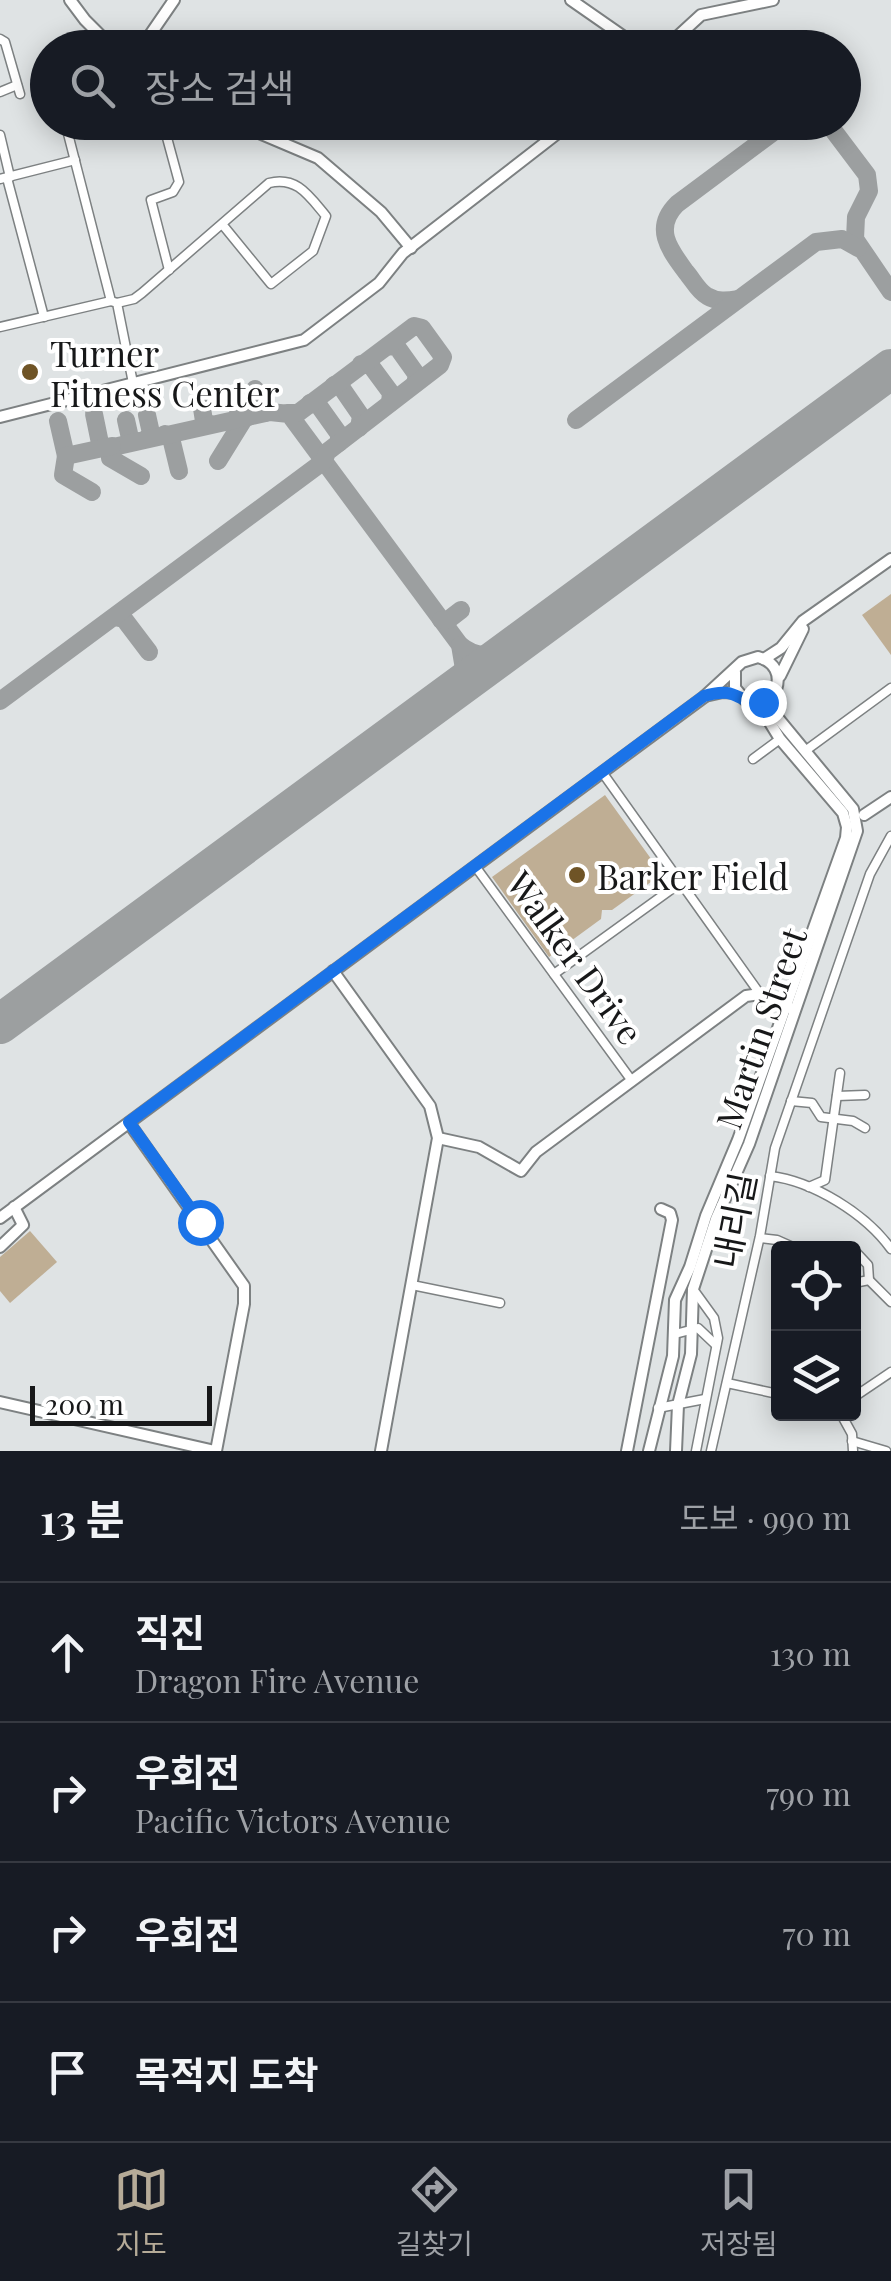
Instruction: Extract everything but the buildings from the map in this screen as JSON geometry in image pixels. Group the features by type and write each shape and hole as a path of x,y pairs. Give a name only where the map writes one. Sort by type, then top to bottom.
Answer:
{"main road":[{"path":"70,0 95,30"},
{"path":"153,30 174,0"},
{"path":"571,0 614,30"},
{"path":"686,30 702,15 773,0"},
{"path":"276,140 318,158 382,212 410,248"},
{"path":"2,416 304,340 378,282 410,248 549,140"},
{"path":"0,1218 704,696 747,659 764,659 781,648 811,615 891,559"},
{"path":"735,672 733,683 745,700 758,703 769,699 811,615"},
{"path":"764,659 774,667 777,685 773,706 777,716 852,809 857,831"},
{"path":"704,696 737,693"},
{"name":"Martin Street","path":"676,1451 678,1405 691,1354 693,1289 790,1008 847,827 843,813 780,739 758,703"},
{"path":"864,815 891,797"},
{"name":"Martin Street","path":"650,1451 673,1356 674,1300 857,831"},
{"path":"333,970 430,1106 438,1138 381,1451"},
{"path":"438,1138 479,1148 521,1171 536,1152 746,996 760,994 790,1008"},
{"path":"0,1402 215,1451 244,1304 244,1286 129,1122"},
{"path":"0,1247 23,1225 14,1207"},
{"path":"627,1451 672,1220 670,1213 660,1209"}],"street":[{"path":"0,39 5,42 18,90 0,92"},
{"path":"0,135 6,178 44,317"},
{"path":"70,140 133,384"},
{"path":"168,140 177,188 150,200 168,270"},
{"path":"6,178 75,160"},
{"path":"0,327 134,299 270,183 296,183 326,216 314,251 271,284 222,224"},
{"path":"0,403 2,416"},
{"path":"805,751 891,688"},
{"path":"754,759 780,739"},
{"path":"602,772 760,994"},
{"path":"852,809 864,815 857,831"},
{"name":"내리길","path":"711,1451 760,1238 774,1148 870,874 891,836"},
{"name":"Walker Drive","path":"476,866 632,1081"},
{"path":"554,974 680,883"},
{"path":"809,1187 825,1180 840,1073"},
{"path":"837,1096 865,1095"},
{"path":"791,1100 812,1103 820,1118 853,1121 865,1128"},
{"path":"770,1176 809,1187 857,1216 891,1249"},
{"path":"760,1238 779,1241"},
{"path":"861,1258 868,1265 870,1280 891,1302"},
{"path":"861,1282 870,1280"},
{"path":"412,1285 500,1304"},
{"path":"693,1289 714,1318 716,1345 696,1451"},
{"path":"675,1334 698,1328 716,1345"},
{"path":"861,1392 891,1372"},
{"path":"726,1383 771,1393"},
{"path":"658,1408 706,1398"},
{"path":"844,1421 853,1446 886,1451"}],"shaded area":[{"path":"891,594 891,655 862,615"},
{"name":"Barker Field","path":"605,795 662,874 612,910 602,910 601,919 549,957 492,877"},
{"path":"30,1231 57,1262 10,1303 0,1291 0,1257"}],"taxiway":[{"path":"738,299 718,300 701,291 669,247 666,222 677,204 763,140"},
{"path":"841,140 867,175 869,191 856,217 855,239 891,292"},
{"path":"576,420 816,242 842,239 858,248"},
{"path":"0,701 324,461 327,452 440,365 443,357 422,328 414,326 298,413 287,413"},
{"path":"388,346 397,347 417,375 415,384"},
{"path":"361,364 371,366 391,393 390,403"},
{"path":"334,385 341,387 361,416 359,428"},
{"path":"255,389 260,409 265,413"},
{"path":"235,395 239,414 244,417"},
{"path":"201,402 204,421 210,424"},
{"path":"310,403 319,406 339,434 339,443"},
{"path":"141,476 110,458 109,448 270,412 289,414 460,645 464,669 449,694"},
{"path":"94,414 101,448"},
{"path":"147,415 151,433 147,438"},
{"path":"218,461 244,419 250,416"},
{"path":"126,420 130,438 136,441"},
{"path":"58,421 66,456"},
{"path":"165,434 171,438 179,471"},
{"path":"92,492 63,475 66,456 112,446"},
{"path":"441,620 448,620 461,610"},
{"path":"115,617 124,619 149,652"},
{"path":"460,645 483,655 509,650"}],"runway":[{"path":"0,1024 891,369"}],"place":[{"name":"Turner Fitness Center","path":"30,372"},
{"name":"Barker Field","path":"577,875"}],"route":[{"path":"200,1222 129,1122 704,696 733,692 750,702 763,702"}]}
